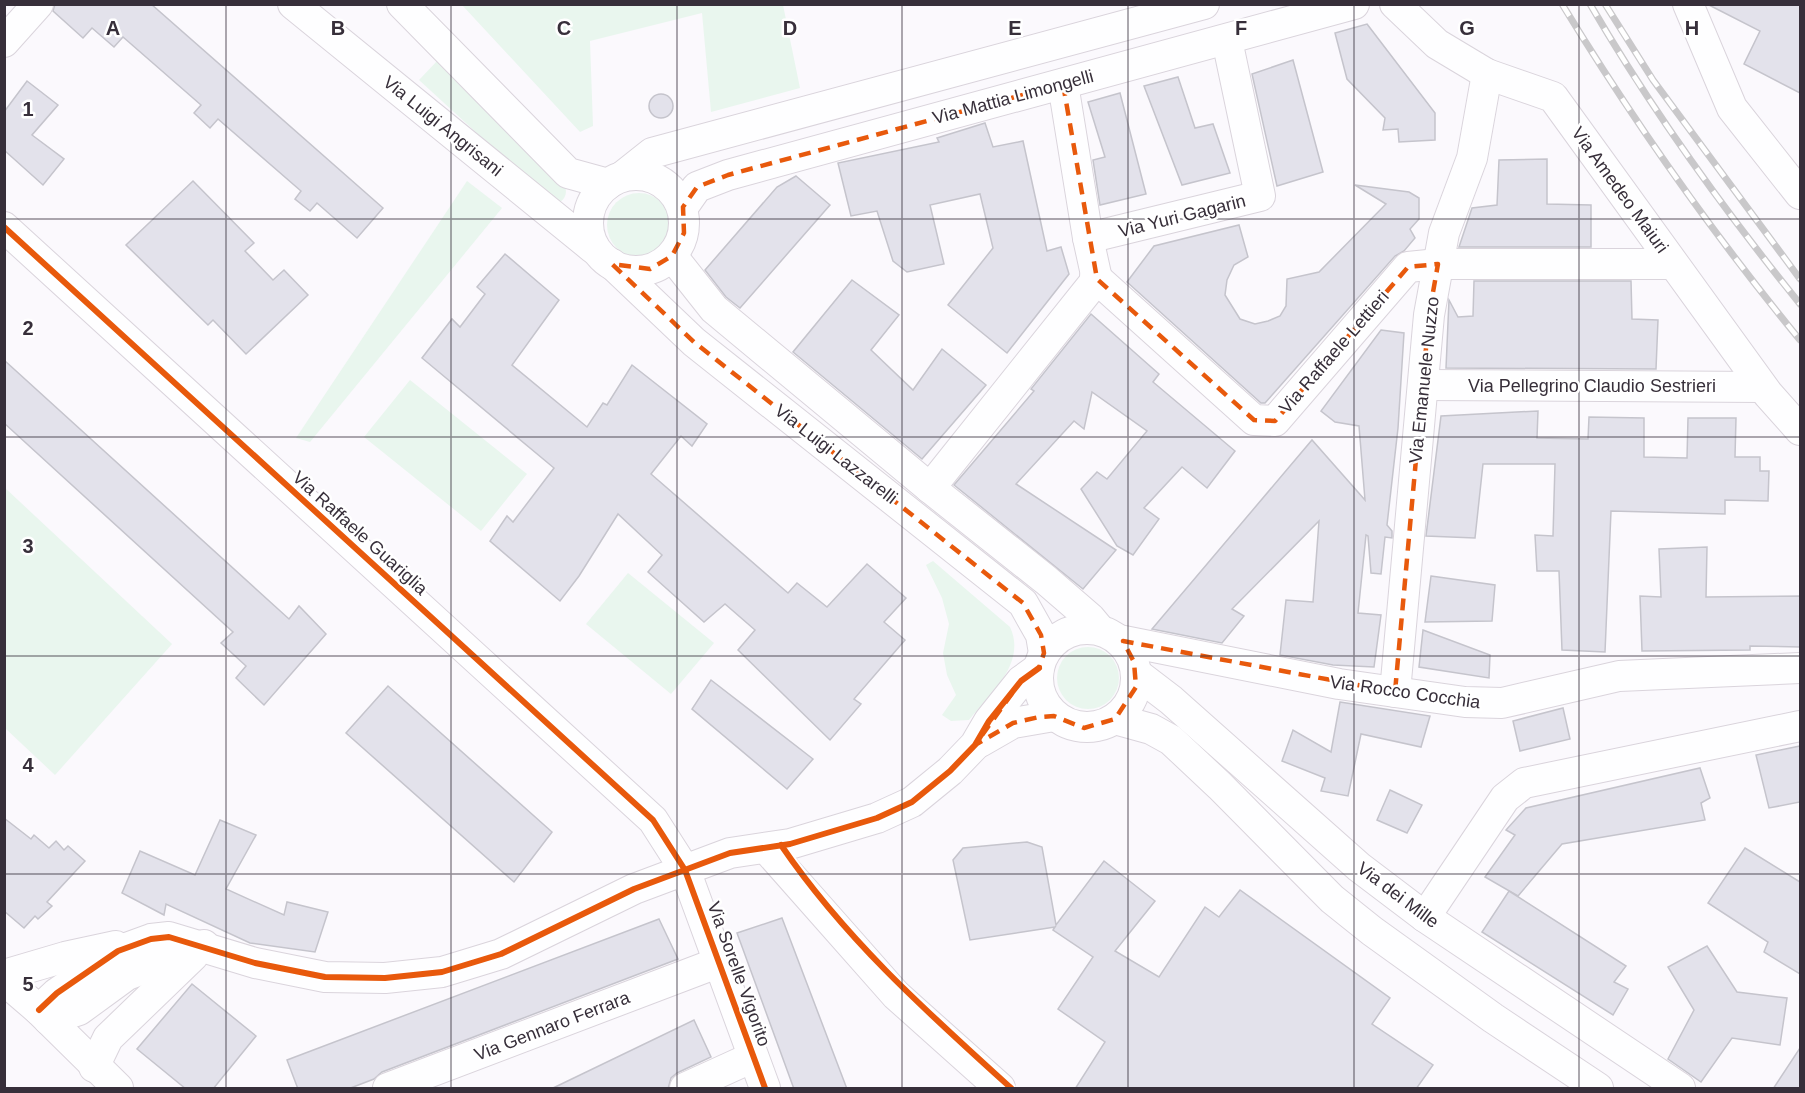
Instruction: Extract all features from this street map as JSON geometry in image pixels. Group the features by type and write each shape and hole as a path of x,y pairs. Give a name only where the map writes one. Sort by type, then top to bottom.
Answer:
{"street":[{"path":"4,42 38,4"},
{"name":"Via Luigi Angrisani","path":"293,4 603,256"},
{"path":"402,4 568,173 616,180 638,174 653,177 666,184 683,207 684,233 672,256 650,269 624,269 603,256 588,222 591,205 598,193 616,180 652,153 1204,4"},
{"name":"Via Mattia Limongelli","path":"683,207 698,187 728,175 1354,4"},
{"name":"Via Amedeo Maiuri","path":"1395,4 1437,44 1486,74 1553,97 1762,387 1800,430"},
{"path":"1688,4 1732,108 1800,194"},
{"name":"Via Yuri Gagarin","path":"1088,238 1260,196 1227,40"},
{"name":"Via Emanuele Nuzzo","path":"1395,692 1429,315 1444,233 1472,158 1486,74"},
{"path":"930,488 1096,278 1063,84"},
{"name":"Via Raffaele Guariglia","path":"4,227 652,820 685,870"},
{"name":"Via Luigi Lazzarelli","path":"603,256 694,342 1023,603 1041,635 1041,661"},
{"name":"Via Luigi Lazzarelli","path":"672,256 714,309 930,488 1046,580 1109,635"},
{"path":"1438,264 1673,264"},
{"name":"Via Raffaele Lettieri","path":"1096,278 1254,420 1275,421 1408,267 1438,264"},
{"name":"Via Pellegrino Claudio Sestrieri","path":"1423,385 1762,387"},
{"path":"4,975 65,957 169,937 204,945 255,963 326,977 385,978 442,972 501,954 634,889 730,853 790,844 877,818 912,802 950,771 975,745 989,721 1020,681 1041,661 1055,641 1068,633 1084,629 1109,635 1128,650 1137,674 1131,699 1115,719 1100,726 1084,728 1068,724 1054,716 1040,694 1041,661"},
{"name":"Via Rocco Cocchia","path":"1109,635 1259,669 1395,692 1465,702 1502,704 1619,676 1800,668"},
{"name":"Via dei Mille","path":"1137,674 1171,700 1359,867 1425,916 1680,1089"},
{"path":"975,745 1013,723 1054,716"},
{"path":"1115,719 1150,729 1171,740 1332,899 1465,998 1598,1089"},
{"path":"1425,916 1499,806 1524,783 1800,726"},
{"path":"766,848 896,995 999,1089"},
{"name":"Via Sorelle Vigorito","path":"685,870 717,963 765,1089"},
{"path":"44,1015 57,993 118,951 151,939"},
{"path":"44,1015 79,1010 127,975 204,945"},
{"path":"94,1067 108,1038 204,945"},
{"name":"Via Gennaro Ferrara","path":"388,1089 717,963"},
{"path":"4,980 44,1015 118,1089"},
{"path":"685,1089 753,1057"}],"highlighted area":[{"path":"1063,84 1097,279 1254,420 1275,421 1408,267 1438,264 1429,315 1395,692 1123,641 1134,662 1136,687 1115,719 1084,728 1054,716 1039,717 1013,723 975,745 1021,681 1039,668 1044,653 1041,635 1023,603 694,342 612,264 650,269 672,256 684,233 683,207 697,187 728,175"}],"shaded area":[{"path":"462,5 783,5 800,88 711,112 702,13 590,41 593,126 580,132"},
{"path":"438,60 565,185 565,195 559,203 551,201 419,80"},
{"path":"467,181 502,208 310,442 296,438"},
{"path":"639,193 657,199 665,207 671,225 665,243 657,251 639,257 621,251 613,243 607,225 613,207 621,199"},
{"path":"410,380 527,474 481,531 364,437"},
{"path":"4,487 172,644 55,775 5,728"},
{"path":"933,561 1010,627 1014,640 1014,653 1004,677 969,720 951,721 942,715 956,695 947,675 943,653 949,624 942,598 926,565"},
{"path":"628,573 714,643 671,694 586,624"},
{"path":"1088,647 1110,656 1119,678 1110,700 1088,709 1066,700 1057,678 1066,656"}],"building":[{"path":"55,4 151,4 383,208 357,238 317,203 310,211 295,199 301,191 218,119 210,128 194,113 201,105 123,37 114,47 92,28 83,38 53,11"},
{"path":"1707,4 1800,4 1800,93 1744,64 1760,31"},
{"path":"1367,24 1435,113 1435,140 1399,142 1398,129 1383,130 1385,118 1347,79 1335,33"},
{"path":"1293,60 1323,172 1277,186 1252,74"},
{"path":"1178,77 1195,128 1213,124 1230,173 1182,185 1144,86"},
{"path":"27,81 58,105 32,135 64,159 43,185 4,150 4,112"},
{"path":"1120,93 1146,194 1100,205 1093,160 1105,157 1088,102"},
{"path":"661,94 670,97 673,106 670,115 661,118 652,115 649,106 652,97"},
{"path":"985,123 993,147 1023,141 1047,251 1061,247 1069,274 1007,353 948,305 993,248 980,194 930,205 944,264 907,272 893,261 877,211 851,216 838,163 939,142 937,138"},
{"path":"1547,159 1547,204 1591,205 1591,247 1459,247 1472,208 1497,205 1499,160"},
{"path":"796,176 830,205 740,308 726,297 705,270 777,187"},
{"path":"193,181 254,243 245,251 273,280 284,270 308,295 246,354 213,320 208,325 126,245"},
{"path":"1355,185 1409,192 1419,198 1419,219 1410,229 1415,238 1404,251 1395,256 1265,403 1261,403 1127,282 1154,246 1239,225 1248,257 1234,265 1227,280 1225,295 1240,319 1255,324 1280,316 1286,306 1287,279 1319,272 1386,204"},
{"path":"505,254 559,300 512,365 587,427 603,403 607,405 632,365 707,424 692,446 681,436 651,474 788,593 797,583 827,607 867,564 906,598 884,622 905,640 854,699 861,704 830,740 738,650 755,630 725,604 704,622 648,572 662,555 618,514 579,576 560,601 490,541 507,516 513,522 554,468 422,358 452,319 460,327 485,294 477,287"},
{"path":"852,280 899,315 871,350 913,390 942,349 986,385 922,459 793,352"},
{"path":"1474,281 1631,281 1632,319 1658,320 1656,369 1446,368 1449,300 1458,317 1473,316"},
{"path":"1091,314 1159,374 1153,382 1235,451 1207,488 1182,467 1144,508 1159,519 1133,555 1117,546 1081,489 1097,472 1107,479 1147,431 1092,392 1084,429 1074,421 1016,484 1116,550 1083,589 954,485 1034,391 1031,389"},
{"path":"1381,330 1404,333 1398,428 1387,525 1392,531 1392,538 1385,537 1381,574 1371,573 1368,536 1366,535 1358,613 1381,615 1374,667 1333,665 1280,655 1286,600 1313,602 1319,521 1232,609 1244,616 1222,643 1152,629 1312,440 1365,500 1359,426 1335,422 1321,411"},
{"path":"4,360 289,619 299,606 326,634 264,705 236,678 246,666 221,643 233,632 4,423"},
{"path":"1538,411 1537,438 1588,439 1589,417 1644,418 1644,457 1687,458 1688,418 1736,418 1735,457 1760,457 1760,471 1769,471 1768,501 1725,500 1725,514 1611,511 1605,652 1562,650 1559,571 1537,571 1535,535 1553,536 1555,464 1483,464 1475,538 1426,536 1441,416"},
{"path":"1707,547 1706,597 1800,596 1800,647 1750,646 1750,650 1642,651 1640,596 1661,597 1659,549"},
{"path":"1431,576 1495,585 1492,621 1425,622"},
{"path":"1423,630 1490,655 1489,678 1419,667"},
{"path":"711,680 813,759 787,789 692,709"},
{"path":"388,686 552,832 514,882 346,733"},
{"path":"1340,702 1430,716 1421,747 1361,734 1348,796 1321,791 1325,778 1282,761 1293,730 1331,752"},
{"path":"1563,708 1570,739 1520,751 1513,721"},
{"path":"1800,746 1800,802 1769,808 1756,755"},
{"path":"1700,768 1710,798 1701,803 1705,820 1562,844 1518,896 1485,877 1515,835 1506,830 1526,808"},
{"path":"1390,790 1422,805 1407,833 1377,820"},
{"path":"4,818 31,839 34,835 49,848 56,841 64,850 68,846 85,861 47,902 52,906 38,919 35,916 24,928 4,911"},
{"path":"220,820 256,835 226,889 284,915 287,902 328,912 315,952 250,943 166,904 164,915 122,893 140,851 195,875"},
{"path":"1027,842 1042,847 1056,925 1104,861 1155,901 1115,951 1159,977 1205,907 1219,917 1240,890 1390,998 1372,1024 1433,1065 1416,1089 1075,1089 1105,1042 1058,1009 1093,957 1053,930 1055,927 970,940 953,860 963,848"},
{"path":"1745,848 1800,882 1800,974 1764,952 1768,942 1708,903"},
{"path":"1509,891 1626,966 1614,982 1628,989 1613,1015 1482,932"},
{"path":"782,918 847,1089 794,1089 737,933"},
{"path":"659,919 678,959 382,1072 374,1079 348,1089 298,1089 287,1060"},
{"path":"1707,946 1737,992 1787,998 1780,1045 1732,1038 1701,1082 1668,1059 1694,1010 1668,967"},
{"path":"192,984 256,1036 213,1089 186,1089 137,1049"},
{"path":"694,1020 711,1057 677,1073 671,1078 668,1089 551,1089"},
{"path":"1800,1048 1800,1089 1773,1089"}],"railway":[{"path":"1562,4 1617,91 1675,176 1800,340"},
{"path":"1590,4 1638,82 1689,158 1800,304"},
{"path":"1605,4 1653,80 1800,279"}],"cycle path":[{"path":"4,227 653,820 685,870 765,1088"},
{"path":"39,1010 57,993 118,951 151,939 169,937 255,963 325,977 385,978 442,972 501,954 634,889 730,853 790,844 877,818 912,802 950,771 975,745 989,721 1021,681 1039,668"},
{"path":"781,845 832,912 889,974 1011,1088"}]}
